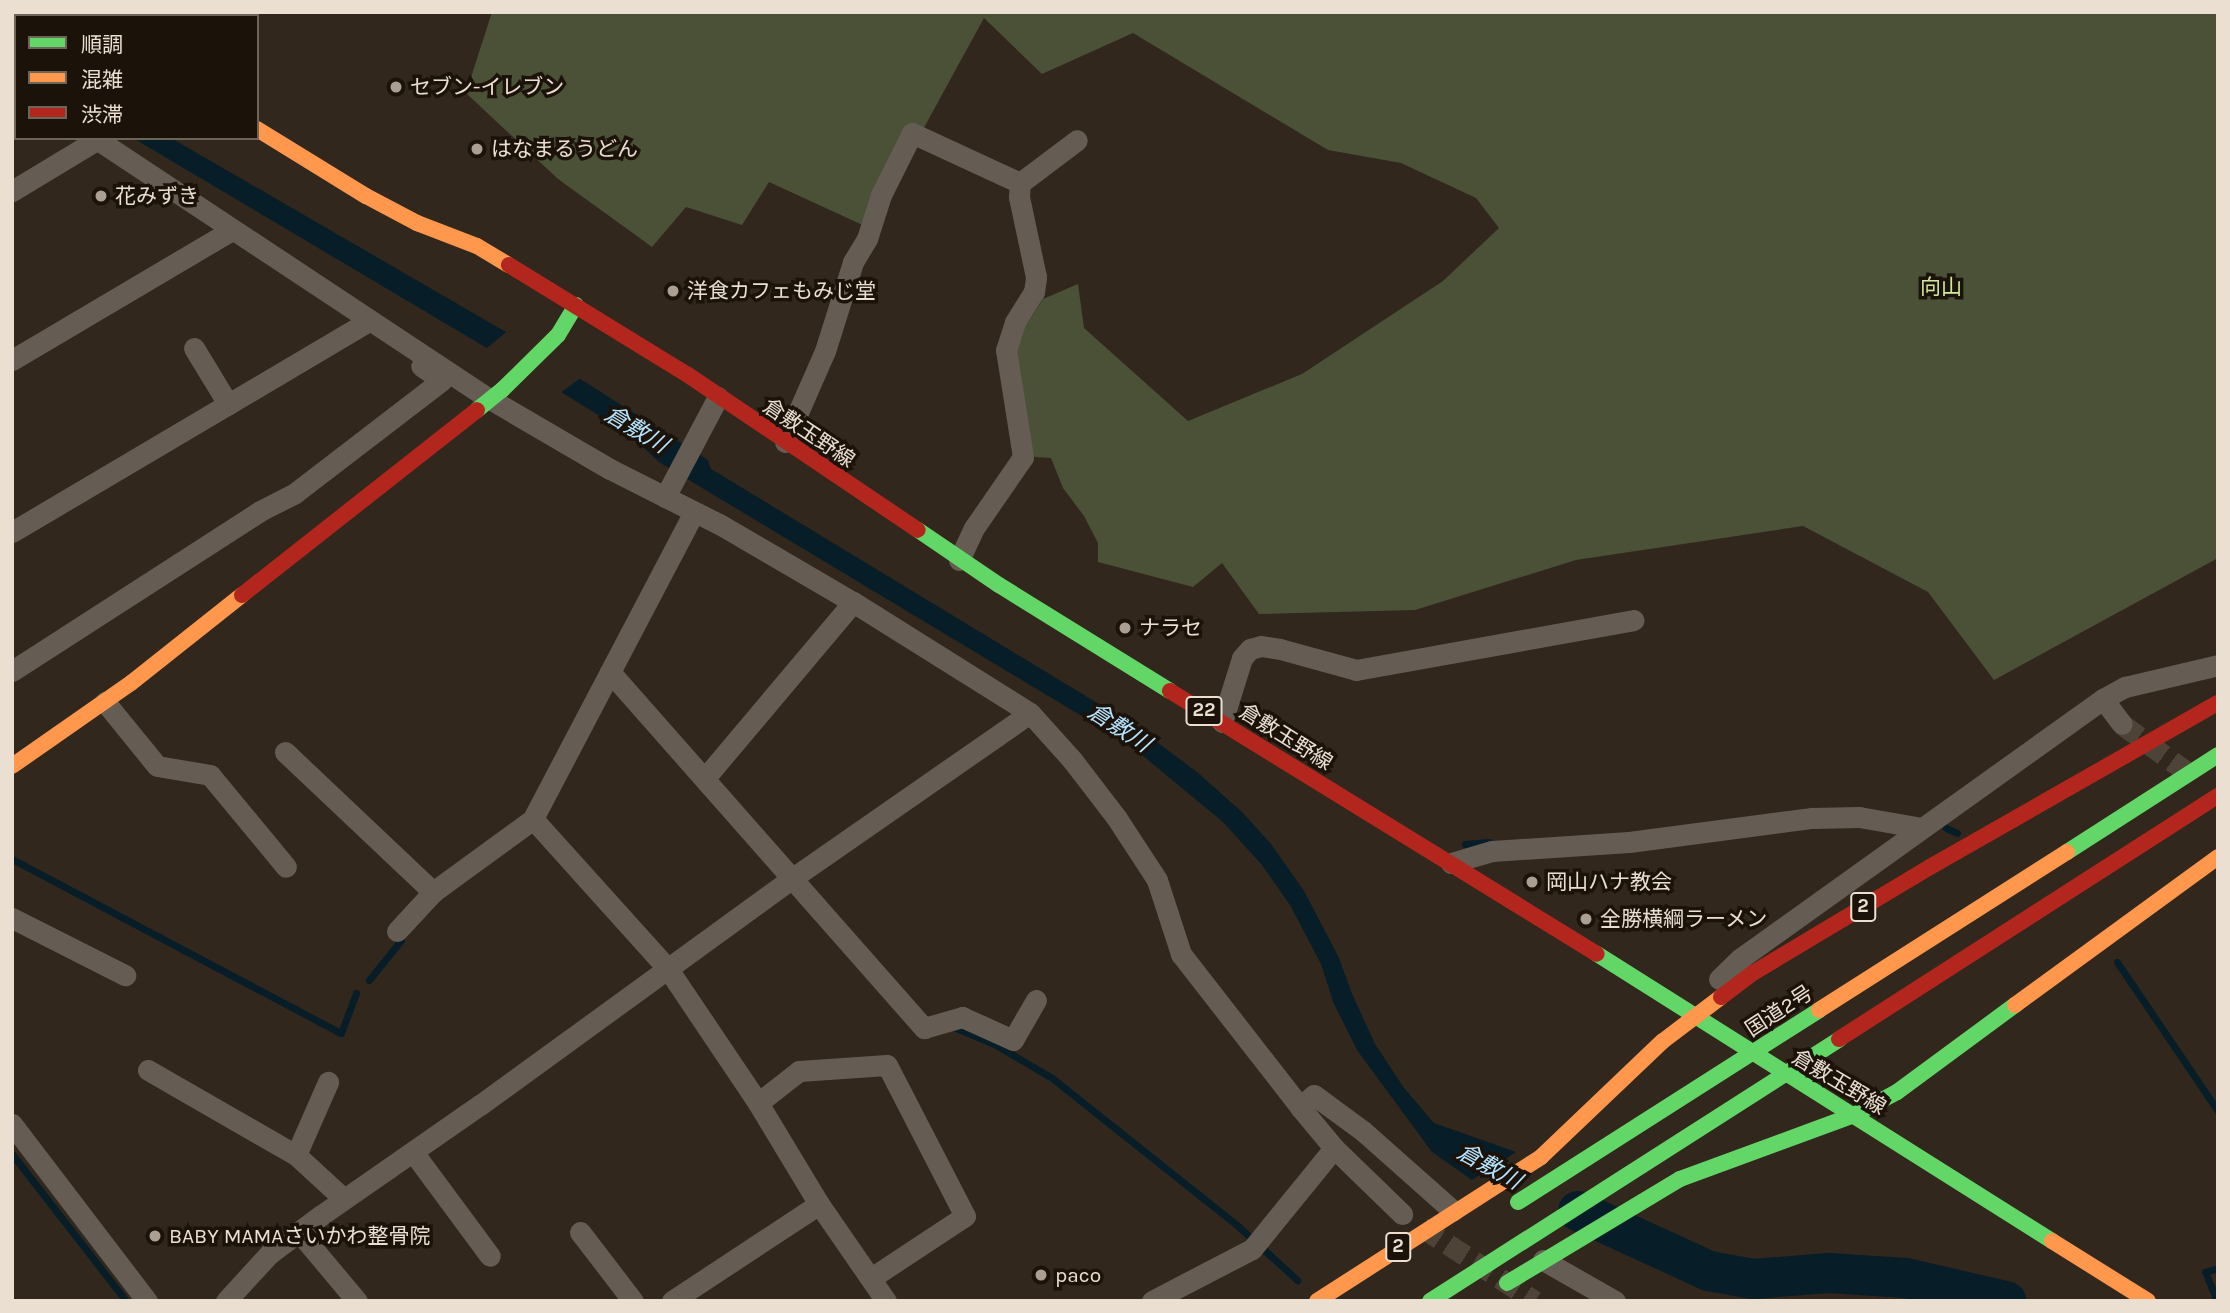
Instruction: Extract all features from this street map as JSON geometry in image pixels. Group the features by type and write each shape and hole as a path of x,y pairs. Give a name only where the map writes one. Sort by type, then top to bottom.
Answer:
{"main road":[{"name":"倉敷玉野線","path":"259,130 366,196 417,223 477,247 576,305 718,397 959,560 1451,863 2148,1301"},
{"path":"12,766 105,702 496,394 558,335 576,305"},
{"name":"2","path":"1317,1301 1479,1194 1541,1157 1664,1041 1753,973 1918,874 2218,703"},
{"name":"国道2号","path":"1508,1208 2218,755"},
{"path":"1430,1301 2218,796"},
{"path":"1489,1294 1680,1179 1853,1115 1897,1092 2218,857"}],"street":[{"path":"785,442 825,351 853,262 867,239 881,195 912,133 1020,183"},
{"path":"12,191 97,140"},
{"path":"100,140 232,230 424,355 496,394 610,469 668,491 694,512 853,602 1030,713 1073,761 1116,817 1157,880 1171,914 1181,954 1334,1148 1402,1214"},
{"path":"959,560 974,528 1023,457 1006,350 1015,322 1034,292 1036,277 1019,197 1020,183 1077,140"},
{"path":"12,360 232,230"},
{"path":"12,532 369,321"},
{"path":"194,348 228,404"},
{"path":"12,671 260,511 296,493 376,433 442,380 417,363 424,355"},
{"path":"668,491 718,397"},
{"path":"397,931 433,892 533,819 694,512"},
{"path":"705,778 853,602"},
{"path":"1222,723 1242,658 1250,649 1261,646 1356,670 1634,620"},
{"path":"1695,1016 1715,982 1741,958 2103,699 2125,687 2218,665"},
{"path":"610,672 794,877 924,1028 962,1017 1013,1041 1036,1000"},
{"path":"2103,699 2122,724"},
{"path":"105,702 158,766 209,775 286,867"},
{"path":"226,1301 269,1254 344,1199 794,877 1030,713"},
{"path":"285,752 433,892"},
{"path":"1451,863 1492,850 1629,842 1812,818 1859,817 1922,828"},
{"path":"533,819 668,969 758,1103 819,1204 887,1301"},
{"path":"12,918 125,975"},
{"path":"758,1103 799,1071 887,1065 965,1216 871,1278"},
{"path":"148,1070 296,1155 344,1199"},
{"path":"296,1155 328,1082"},
{"path":"1300,1107 1314,1095 1363,1131 1453,1211"},
{"path":"12,1124 147,1301"},
{"path":"1152,1301 1256,1245 1334,1148"},
{"path":"412,1152 490,1256"},
{"path":"672,1301 819,1204"},
{"path":"299,1232 357,1301"},
{"path":"580,1233 633,1301"},
{"path":"1543,1260 1615,1301"}],"green space":[{"name":"向山","path":"492,12 2218,12 2218,558 1994,680 1928,592 1803,526 1576,560 1415,610 1259,614 1222,563 1193,587 1098,562 1098,543 1084,516 1063,488 1051,458 1035,457 1026,448 1009,352 1043,299 1078,284 1084,328 1188,421 1302,374 1443,281 1499,228 1476,198 1401,163 1328,150 1133,33 1042,74 984,18 869,228 769,182 742,225 686,207 652,247 558,179 466,93"}],"water":[{"path":"136,140 174,140 506,332 708,460 711,469 1137,727 1197,772 1242,812 1271,844 1304,891 1338,956 1375,1044 1404,1088 1434,1123 1516,1152 1472,1180 1432,1152 1357,1050 1334,1004 1321,964 1290,905 1262,865 1223,822 1130,745 659,462 629,434"}],"pier":[{"path":"509,330 583,376 559,394 483,351"}],"waterway":[{"path":"1946,828 1957,833"},
{"path":"1465,844 1489,842"},
{"path":"12,859 341,1033 356,993"},
{"path":"369,980 401,940"},
{"path":"2117,962 2218,1111"},
{"path":"954,1027 996,1045 1052,1078 1239,1227 1297,1280"},
{"path":"12,1154 126,1301"},
{"name":"倉敷川","path":"1578,1211 1709,1271 1753,1279 1829,1273 1906,1278 2006,1301"},
{"path":"2217,1301 2205,1272 2218,1268"}],"tunnel":[{"path":"2122,724 2194,777"},
{"path":"1422,1227 1535,1301"}],"traffic: fast":[{"path":"477,410 502,390 558,335 576,305"},
{"path":"918,530 999,585 1170,691"},
{"path":"2067,852 2218,755"},
{"path":"1597,954 2052,1241"},
{"path":"1507,1283 1680,1179 1854,1115 1897,1092 2015,1005"},
{"path":"1518,1202 1819,1010"},
{"path":"1430,1301 1839,1039"}],"traffic: slow":[{"path":"259,130 366,196 417,223 477,246 509,265"},
{"path":"12,766 131,683 242,595"},
{"path":"1819,1010 2067,852"},
{"path":"2015,1005 2218,857"},
{"path":"1317,1301 1541,1157 1663,1041 1721,997"},
{"path":"2052,1241 2148,1301"}],"traffic: jam":[{"path":"509,265 688,375 918,530"},
{"path":"242,595 477,410"},
{"path":"1170,691 1597,954"},
{"path":"1721,997 1753,973 1930,867 2218,703"},
{"path":"1839,1039 2218,796"}],"place":[{"name":"セブン-イレブン","path":"396,87"},
{"name":"はなまるうどん","path":"477,149"},
{"name":"花みずき","path":"101,196"},
{"name":"洋食カフェもみじ堂","path":"673,291"},
{"name":"ナラセ","path":"1125,628"},
{"name":"岡山ハナ教会","path":"1532,882"},
{"name":"全勝横綱ラーメン","path":"1586,919"},
{"name":"BABY MAMAさいかわ整骨院","path":"155,1236"},
{"name":"paco","path":"1041,1275"}]}
